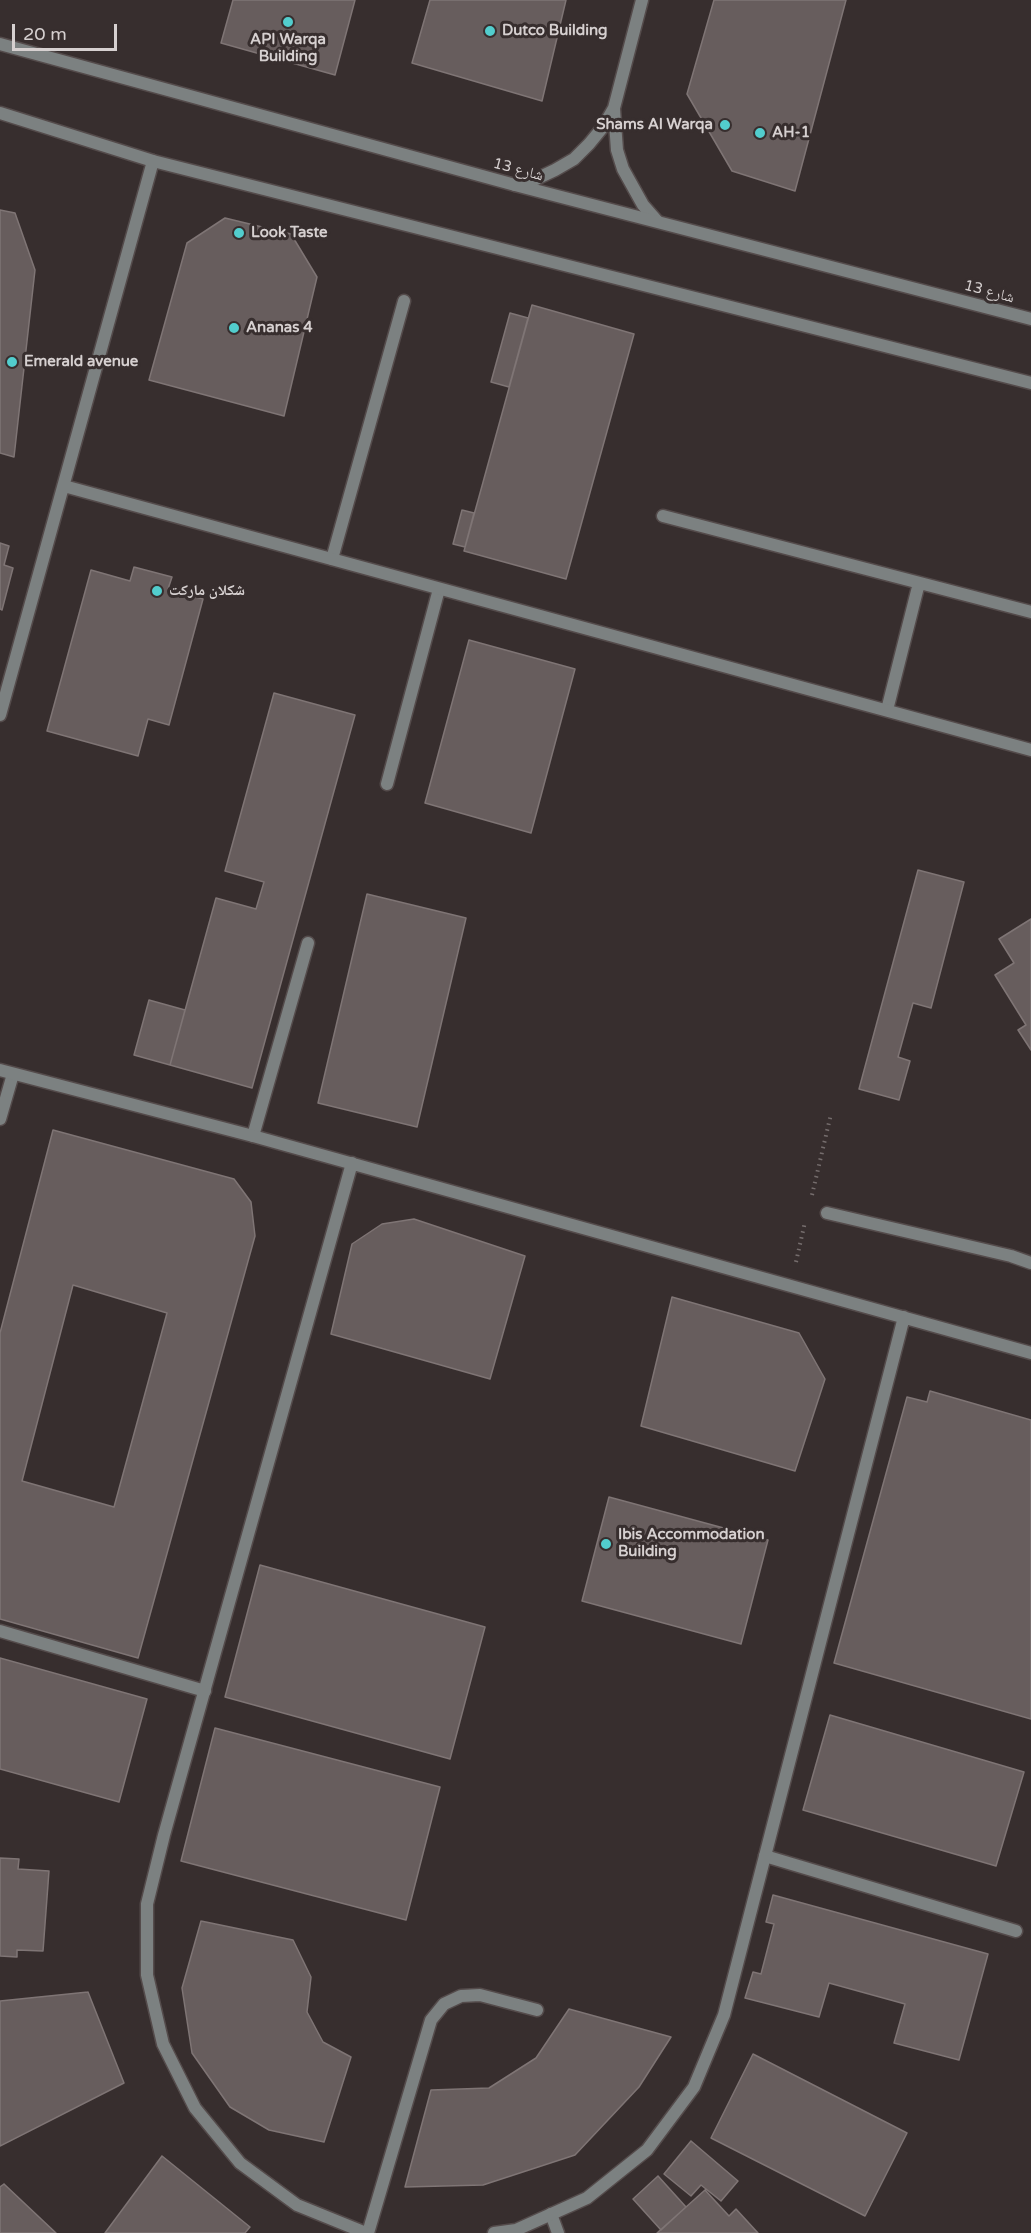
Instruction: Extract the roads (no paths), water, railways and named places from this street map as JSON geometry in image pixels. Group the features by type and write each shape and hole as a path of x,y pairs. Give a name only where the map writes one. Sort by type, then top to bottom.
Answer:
{"street":[{"path":"515,185 536,179 574,159 603,127 614,108 642,0"},
{"name":"شارع 13","path":"0,44 515,185 657,220 1031,319"},
{"path":"614,108 617,150 623,169 643,205 657,220"},
{"path":"0,113 153,161 1031,383"},
{"path":"0,715 153,161"},
{"path":"332,559 404,301"},
{"path":"64,486 1031,750"},
{"path":"663,516 1031,612"},
{"path":"887,711 919,583"},
{"path":"387,784 440,589"},
{"path":"253,1136 308,943"},
{"path":"0,1070 352,1163 1031,1353"},
{"path":"0,1119 13,1074"},
{"path":"352,1163 147,1904 147,1975 163,2044 195,2108 240,2163 297,2205 367,2233 431,2020 444,2004 461,1996 480,1995 537,2010"},
{"path":"827,1213 1011,1256 1031,1263"},
{"path":"494,2233 516,2231 587,2198 647,2150 694,2087 724,2015 904,1317"},
{"path":"0,1631 205,1691"},
{"path":"765,1856 1016,1931"},
{"path":"551,2214 558,2233"}],"place":[{"name":"API Warqa Building","path":"288,22"},
{"name":"Dutco Building","path":"490,31"},
{"name":"Shams Al Warqa","path":"725,125"},
{"name":"AH-1","path":"760,133"},
{"name":"Look Taste","path":"239,233"},
{"name":"Ananas 4","path":"234,328"},
{"name":"Emerald avenue","path":"12,362"},
{"name":"شكلان ماركت","path":"157,591"},
{"name":"Ibis Accommodation Building","path":"606,1544"}]}
